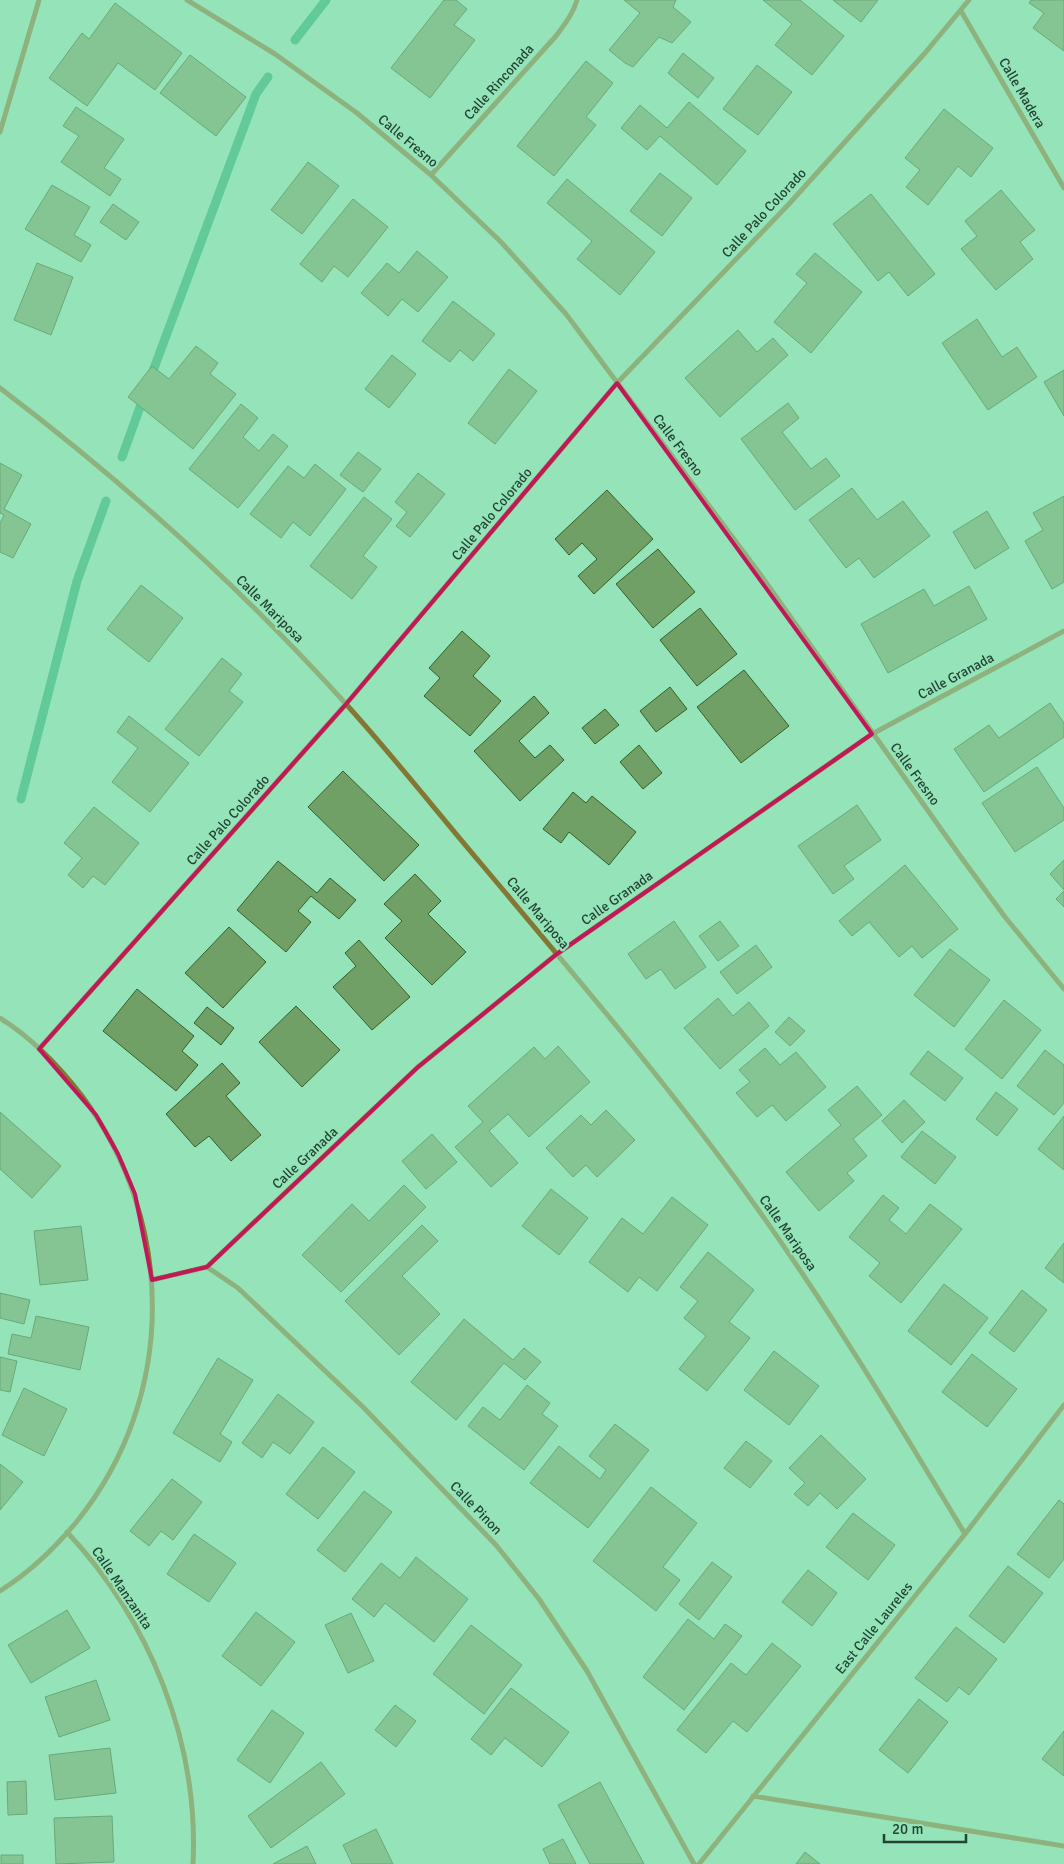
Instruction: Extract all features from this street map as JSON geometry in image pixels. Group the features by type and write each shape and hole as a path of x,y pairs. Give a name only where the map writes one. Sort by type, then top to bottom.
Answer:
{"street":[{"path":"0,132 39,0"},
{"name":"Calle Fresno","path":"187,0 282,58 357,113 431,175 501,242 559,307 760,574 872,734 1005,917 1064,989"},
{"name":"Calle Rinconada","path":"431,175 556,36 575,8 577,0"},
{"name":"Calle Palo Colorado","path":"39,1049 346,704 617,383 789,204 969,0"},
{"name":"Calle Madera","path":"961,10 1064,188"},
{"name":"Calle Mariposa","path":"0,388 65,437 139,500 246,599 346,704 557,954 673,1096 756,1206 827,1309 965,1534"},
{"name":"Calle Granada","path":"207,1267 417,1068 557,954 872,734 1064,631"},
{"path":"0,1018 39,1049 70,1080 96,1115 118,1154 135,1194 146,1237 152,1280 153,1314 144,1382 135,1415 107,1477 89,1506 67,1532 40,1560 0,1591"},
{"path":"152,1280 207,1267"},
{"name":"Calle Pinon","path":"207,1267 238,1288 356,1400 496,1545 539,1600 587,1671 694,1864"},
{"name":"East Calle Laureles","path":"699,1864 965,1534 1064,1405"},
{"name":"Calle Manzanita","path":"67,1532 86,1552 124,1605 148,1648 167,1693 184,1752 189,1780 194,1844 193,1864"},
{"path":"753,1796 1064,1846"}],"highlighted area":[{"path":"617,383 872,734 557,954 417,1068 207,1267 152,1280 135,1194 118,1154 96,1115 39,1049 346,704"}],"building":[{"path":"444,0 456,0 467,9 454,25 475,40 430,98 391,68"},
{"path":"624,0 676,0 673,7 691,22 672,43 659,37 633,67 609,50 640,13"},
{"path":"763,0 800,0 844,36 812,75 775,45 792,24"},
{"path":"833,0 878,0 861,22"},
{"path":"1031,0 1064,0 1064,51 1033,28 1044,13 1029,3"},
{"path":"115,3 182,53 155,90 118,63 87,106 49,78 82,33 89,39"},
{"path":"683,53 714,78 698,98 668,73"},
{"path":"190,55 246,97 216,136 160,93"},
{"path":"586,61 613,83 586,117 596,125 554,176 517,146"},
{"path":"757,65 792,92 758,135 723,109"},
{"path":"689,102 746,151 717,185 660,136 647,150 621,128 640,105 667,128"},
{"path":"76,107 124,139 104,168 121,179 110,196 61,162 79,136 63,126"},
{"path":"944,109 993,148 971,177 958,166 928,205 906,187 920,170 905,158"},
{"path":"308,162 339,186 302,234 271,210"},
{"path":"660,173 692,198 662,236 630,211"},
{"path":"567,179 655,252 620,295 577,259 592,241 547,203"},
{"path":"52,185 90,207 74,235 91,245 81,262 25,229"},
{"path":"1001,190 1035,230 1020,242 1033,259 996,290 961,249 977,236 965,221"},
{"path":"871,194 935,274 908,296 889,272 878,281 833,224"},
{"path":"353,199 388,227 348,277 334,266 322,282 300,264"},
{"path":"113,204 139,222 126,240 100,222"},
{"path":"417,251 448,277 418,312 402,299 388,316 361,293 387,263 399,273"},
{"path":"815,253 862,292 811,353 774,322 807,283 796,274"},
{"path":"37,263 73,277 51,335 14,320"},
{"path":"453,301 495,334 473,361 460,350 450,362 422,341"},
{"path":"977,319 1002,357 1017,347 1037,377 988,410 942,343"},
{"path":"738,330 757,352 773,338 788,355 720,417 685,378"},
{"path":"196,346 218,363 210,374 236,394 193,449 128,397 152,366 169,379"},
{"path":"392,355 416,374 389,408 365,389"},
{"path":"509,369 537,391 495,444 468,423"},
{"path":"1064,370 1064,416 1044,382"},
{"path":"788,403 799,418 782,432 811,469 826,458 840,476 795,510 741,439"},
{"path":"241,404 258,418 243,437 259,451 273,434 288,446 238,508 189,469"},
{"path":"358,452 381,469 363,492 340,475"},
{"path":"0,463 22,475 4,509 31,524 13,558 0,552 0,523 4,515 0,513"},
{"path":"315,464 346,489 310,536 293,522 281,538 250,514 288,466 304,478"},
{"path":"418,473 445,494 410,537 396,526 407,512 395,502"},
{"path":"852,488 877,520 903,501 930,536 874,578 859,558 846,568 809,520"},
{"path":"607,490 653,539 594,594 578,576 597,559 582,543 569,555 555,539"},
{"path":"1064,496 1064,582 1052,589 1025,541 1043,530 1033,513"},
{"path":"364,497 392,519 363,556 377,567 352,599 310,566"},
{"path":"987,511 1009,548 975,569 953,532"},
{"path":"658,549 695,592 653,628 616,584"},
{"path":"141,585 183,618 149,662 107,629"},
{"path":"969,586 987,619 888,673 861,624 924,589 934,606"},
{"path":"700,608 737,654 697,686 660,640"},
{"path":"462,631 490,656 473,676 501,701 470,736 424,696 440,678 429,668"},
{"path":"222,658 242,674 229,691 243,702 199,756 165,729"},
{"path":"744,670 789,726 741,763 697,707"},
{"path":"670,687 687,709 656,732 640,711"},
{"path":"534,696 549,713 519,741 535,758 550,745 564,760 520,801 474,751"},
{"path":"1050,703 1064,723 1064,737 984,792 954,749 989,725 999,738"},
{"path":"605,709 619,725 595,744 582,728"},
{"path":"129,716 189,763 150,812 112,782 138,748 117,732"},
{"path":"639,745 662,773 643,789 620,762"},
{"path":"1037,767 1064,808 1064,820 1015,852 982,803"},
{"path":"343,771 419,845 384,881 308,807"},
{"path":"573,792 586,803 592,796 636,832 609,865 569,832 561,843 543,829"},
{"path":"857,805 881,840 844,866 854,879 833,894 798,846"},
{"path":"94,807 139,843 105,885 93,876 83,888 68,875 82,858 64,843"},
{"path":"1064,860 1064,890 1050,874"},
{"path":"278,861 317,893 330,878 356,900 339,919 311,896 298,911 311,922 286,952 237,910"},
{"path":"905,865 958,929 922,958 912,946 899,957 869,922 852,936 839,921"},
{"path":"415,874 441,901 428,914 466,952 432,985 385,938 402,921 384,904"},
{"path":"1064,891 1064,907 1056,899"},
{"path":"674,921 706,967 675,989 661,969 646,979 628,954"},
{"path":"720,921 739,946 718,961 699,936"},
{"path":"229,927 266,962 223,1008 185,973"},
{"path":"359,940 410,997 372,1030 333,987 356,966 345,953"},
{"path":"756,945 772,967 737,994 720,972"},
{"path":"950,949 990,980 954,1027 914,995"},
{"path":"137,989 194,1036 182,1051 198,1065 176,1091 103,1031"},
{"path":"718,998 733,1016 749,1002 769,1026 720,1069 684,1028"},
{"path":"1004,1000 1041,1030 1002,1079 965,1049"},
{"path":"296,1006 340,1050 302,1087 259,1042"},
{"path":"207,1007 234,1028 221,1045 194,1023"},
{"path":"789,1017 805,1031 790,1046 775,1032"},
{"path":"558,1046 590,1082 529,1137 508,1114 489,1131 518,1163 491,1187 455,1147 483,1122 468,1106 534,1047 545,1059"},
{"path":"765,1048 780,1065 796,1052 826,1087 786,1121 772,1105 757,1117 736,1093 750,1082 739,1070"},
{"path":"1045,1050 1064,1065 1064,1103 1054,1115 1017,1086"},
{"path":"928,1051 963,1078 945,1101 910,1074"},
{"path":"222,1063 240,1083 226,1096 261,1135 231,1161 209,1136 195,1147 166,1114"},
{"path":"857,1086 882,1115 853,1139 867,1156 847,1173 854,1181 819,1211 786,1172 841,1125 828,1110"},
{"path":"996,1092 1018,1109 997,1136 976,1119"},
{"path":"904,1100 925,1122 902,1143 882,1121"},
{"path":"606,1110 635,1140 597,1177 586,1165 573,1177 546,1148 581,1115 591,1125"},
{"path":"0,1112 61,1166 32,1198 0,1169"},
{"path":"1064,1116 1064,1170 1038,1149"},
{"path":"922,1131 956,1157 935,1184 901,1157"},
{"path":"432,1134 457,1162 426,1189 402,1161"},
{"path":"404,1185 426,1207 341,1292 302,1255 352,1204 369,1221"},
{"path":"551,1189 588,1218 559,1255 522,1226"},
{"path":"883,1195 899,1208 889,1220 906,1234 930,1204 962,1229 901,1303 869,1276 880,1263 849,1237"},
{"path":"672,1197 708,1225 657,1291 639,1277 628,1292 589,1262 622,1218 643,1234"},
{"path":"422,1225 438,1241 402,1276 440,1314 399,1355 345,1301"},
{"path":"81,1226 88,1280 40,1285 34,1231"},
{"path":"1064,1243 1064,1283 1045,1268"},
{"path":"708,1252 754,1290 729,1322 750,1338 707,1391 679,1369 706,1336 684,1318 698,1301 680,1287"},
{"path":"944,1284 988,1318 951,1365 908,1331"},
{"path":"1022,1290 1047,1310 1014,1352 989,1333"},
{"path":"0,1293 30,1300 24,1324 0,1318"},
{"path":"36,1316 89,1327 80,1370 8,1354 12,1334 31,1338"},
{"path":"464,1319 513,1360 524,1348 541,1362 525,1380 504,1363 456,1420 411,1382"},
{"path":"774,1351 819,1386 789,1425 744,1390"},
{"path":"972,1354 1017,1389 987,1427 942,1392"},
{"path":"0,1357 17,1361 10,1392 0,1390"},
{"path":"218,1358 253,1380 220,1434 232,1442 220,1462 173,1433"},
{"path":"527,1385 550,1403 542,1414 558,1426 524,1470 468,1426 483,1407 500,1420"},
{"path":"24,1388 67,1409 44,1456 2,1435"},
{"path":"278,1394 314,1422 290,1454 273,1442 262,1458 242,1443"},
{"path":"615,1424 649,1450 588,1528 530,1483 559,1446 600,1479 606,1470 589,1456"},
{"path":"821,1435 866,1479 837,1509 820,1493 808,1506 794,1494 805,1483 789,1468"},
{"path":"746,1441 772,1461 750,1488 724,1468"},
{"path":"323,1447 355,1472 318,1519 286,1494"},
{"path":"0,1464 23,1482 0,1510"},
{"path":"172,1479 202,1502 173,1540 161,1531 149,1546 130,1531"},
{"path":"651,1487 697,1523 663,1567 680,1580 656,1611 593,1561"},
{"path":"364,1491 392,1512 345,1572 317,1550"},
{"path":"1059,1500 1064,1504 1064,1559 1049,1578 1017,1554"},
{"path":"853,1513 895,1545 868,1580 826,1547"},
{"path":"194,1534 236,1563 209,1602 167,1574"},
{"path":"416,1557 468,1599 434,1642 385,1603 374,1617 352,1599 381,1563 400,1578"},
{"path":"712,1562 732,1577 699,1620 679,1604"},
{"path":"1008,1566 1043,1593 1004,1643 969,1616"},
{"path":"808,1570 837,1593 812,1626 782,1602"},
{"path":"67,1610 90,1648 31,1683 8,1645"},
{"path":"256,1612 295,1642 261,1686 222,1656"},
{"path":"351,1613 374,1661 348,1673 325,1625"},
{"path":"688,1619 714,1639 725,1624 742,1636 684,1710 643,1677"},
{"path":"471,1625 522,1665 484,1714 433,1674"},
{"path":"956,1627 997,1659 969,1695 959,1687 947,1702 915,1678"},
{"path":"772,1643 801,1666 747,1732 733,1721 706,1753 677,1730 731,1663 746,1675"},
{"path":"96,1680 110,1720 59,1737 45,1697"},
{"path":"511,1688 569,1732 542,1767 505,1738 491,1755 471,1739"},
{"path":"919,1699 948,1722 908,1773 879,1750"},
{"path":"395,1705 416,1721 396,1747 375,1730"},
{"path":"272,1710 304,1733 270,1783 237,1760"},
{"path":"1064,1731 1064,1776 1042,1759"},
{"path":"110,1748 116,1793 55,1800 49,1755"},
{"path":"321,1762 345,1794 271,1848 248,1816"},
{"path":"26,1781 27,1814 8,1815 7,1782"},
{"path":"600,1782 644,1864 590,1864 558,1805"},
{"path":"112,1816 114,1862 56,1864 54,1818"},
{"path":"376,1829 393,1864 352,1864 343,1845"},
{"path":"563,1839 576,1864 550,1864 543,1849"},
{"path":"307,1846 316,1864 273,1864"},
{"path":"805,1852 820,1864 796,1864"},
{"path":"1,1855 23,1855 23,1864 1,1864"}],"waterway":[{"path":"295,40 326,0"},
{"path":"150,379 256,94 268,77"},
{"path":"122,457 144,396"},
{"path":"21,799 77,581 106,501"}]}
